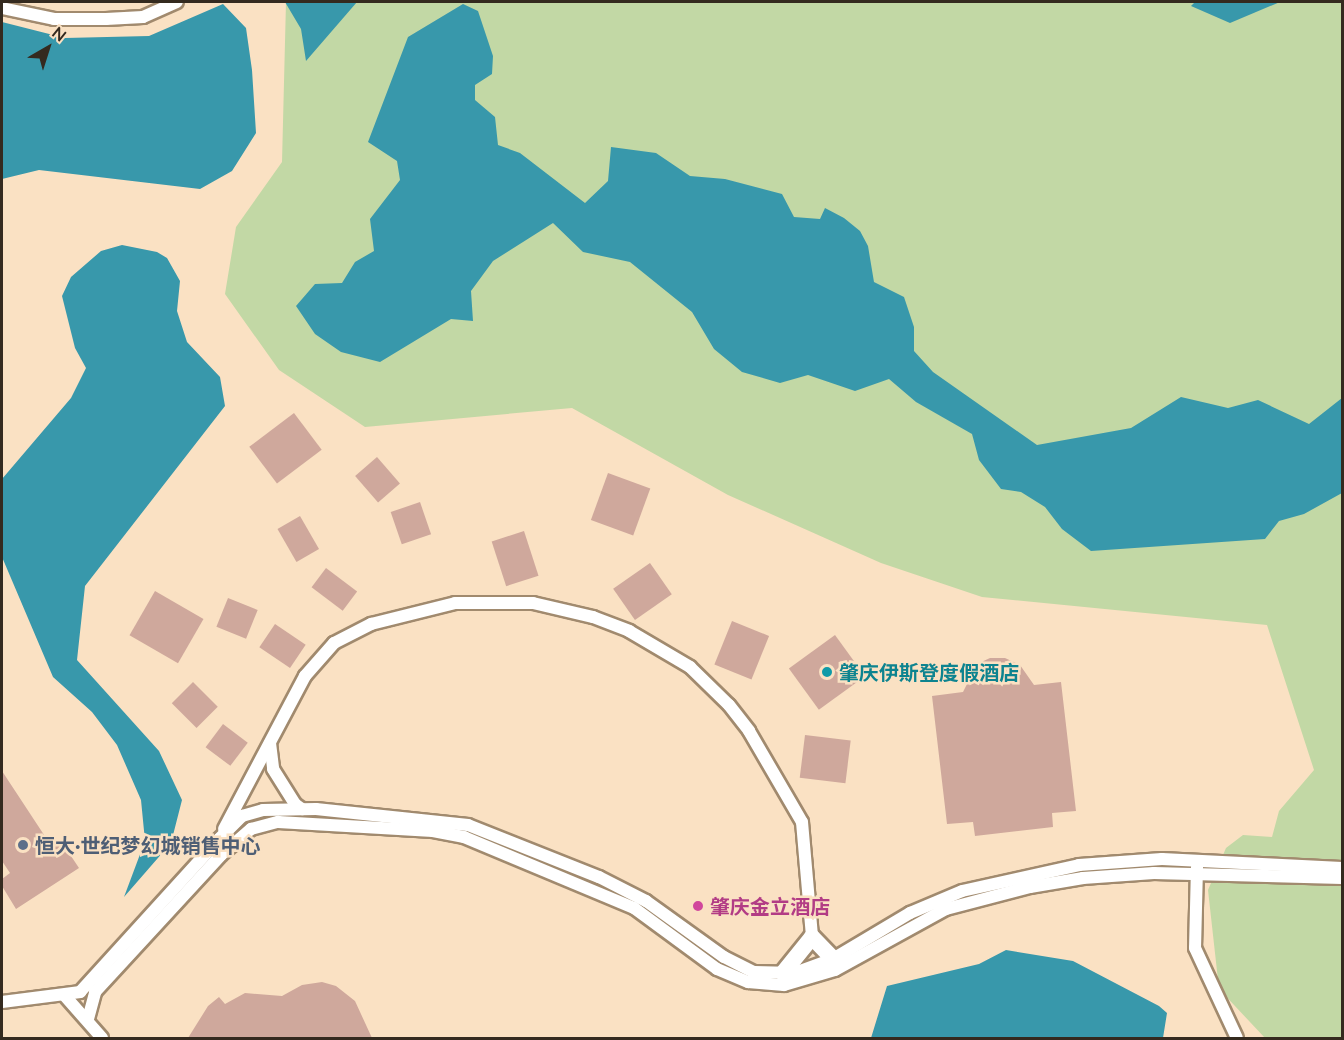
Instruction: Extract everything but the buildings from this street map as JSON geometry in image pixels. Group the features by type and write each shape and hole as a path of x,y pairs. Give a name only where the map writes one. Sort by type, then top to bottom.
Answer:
{"street":[{"path":"2,8 54,19 106,19 143,17 177,2"},
{"path":"219,839 305,675 334,643 371,624 455,603 500,601 533,603 592,617 630,631 690,667 749,731 802,822 812,937 833,959"},
{"path":"270,743 273,769 295,804 302,809"},
{"path":"2,1002 65,996 80,992 242,816 263,810 302,809 468,825 599,877 646,901 724,957 754,972 795,973 833,959 910,913 1006,879 1079,865 1197,860 1342,868"},
{"path":"88,1019 95,992 221,855 251,829 278,822 433,831 464,837 634,908 717,969 748,982 784,985 835,970 907,927 983,897 1083,878 1196,873 1342,878"},
{"path":"1197,860 1195,948 1237,1038"},
{"path":"783,973 812,937"},
{"path":"65,996 88,1019 102,1038"}],"green space":[{"path":"286,2 1342,2 1342,1038 1265,1038 1219,989 1208,890 1226,848 1243,835 1272,837 1279,811 1314,770 1267,625 982,597 881,563 728,495 572,408 365,427 279,370 225,294 236,227 282,162"}],"water":[{"path":"285,2 357,2 306,61 301,29"},
{"path":"1195,2 1280,2 1230,23 1191,6"},
{"path":"223,4 246,28 252,70 256,133 232,171 200,189 39,170 2,179 2,22 65,38 149,36"},
{"path":"463,4 478,11 493,56 492,74 475,85 475,100 495,117 498,145 520,153 585,203 608,181 611,147 656,153 690,176 725,179 782,194 794,217 820,219 825,208 844,218 860,231 868,246 874,282 904,297 914,327 914,351 933,372 1037,445 1131,428 1181,397 1228,408 1258,400 1309,424 1342,398 1342,493 1304,514 1279,521 1265,539 1091,551 1062,529 1045,507 1021,492 1001,489 979,460 972,434 916,402 889,379 855,391 808,375 780,383 742,372 714,349 692,312 630,262 583,252 553,223 493,261 471,291 473,321 451,319 380,362 341,352 315,334 296,306 315,284 342,283 355,262 374,251 370,219 400,180 397,161 368,142 408,37"},
{"path":"122,245 157,252 167,258 180,281 177,311 187,342 220,377 225,406 85,586 77,660 159,751 182,800 171,843 124,897 145,841 141,800 117,745 92,712 53,677 2,557 2,479 71,398 86,368 75,348 62,296 71,277 101,251"},
{"path":"1006,950 1073,961 1159,1006 1167,1013 1163,1038 871,1038 887,986 979,964"}],"place":[{"name":"肇庆伊斯登度假酒店","path":"827,672"},
{"name":"恒大·世纪梦幻城销售中心","path":"23,845"},
{"name":"肇庆金立酒店","path":"698,906"}]}
